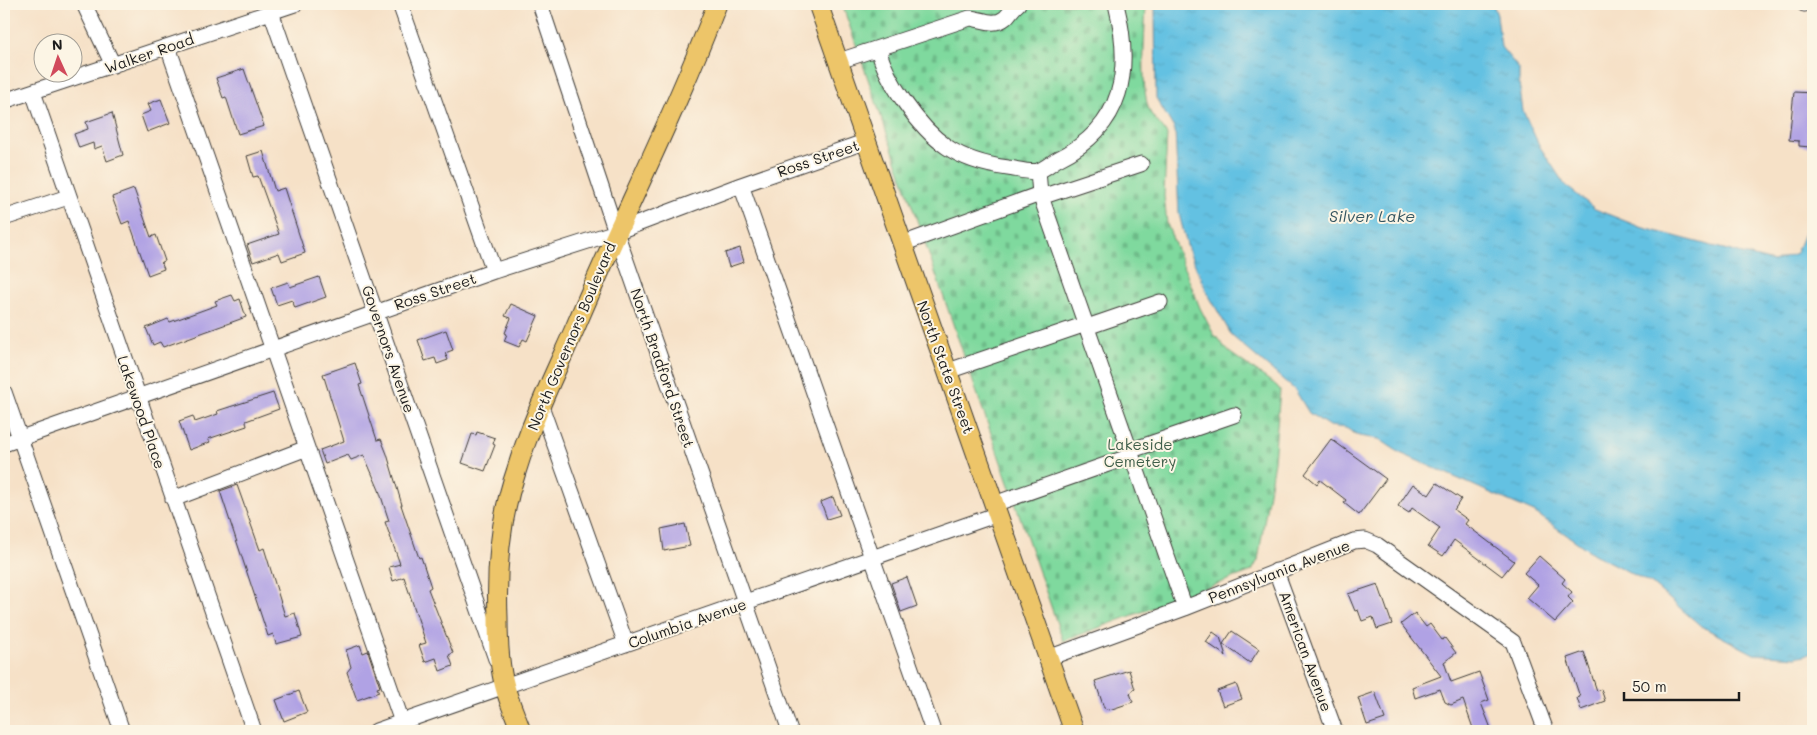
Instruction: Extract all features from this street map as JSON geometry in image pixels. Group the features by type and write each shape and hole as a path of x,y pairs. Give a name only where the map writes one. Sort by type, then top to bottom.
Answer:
{"main road":[{"name":"North Governors Boulevard","path":"521,731 505,686 498,622 500,549 506,510 515,472 541,406 616,232 677,102 717,4"},
{"name":"North State Street","path":"818,4 1074,731"}],"street":[{"path":"84,4 113,65"},
{"name":"Walker Road","path":"4,101 295,4"},
{"path":"400,4 494,271"},
{"name":"North Bradford Street","path":"540,4 616,232 790,731"},
{"path":"839,61 970,18 990,23 997,22 1005,19 1018,4"},
{"path":"878,49 887,72 902,98 921,122 946,146 982,163 1038,171 1081,146 1105,120 1111,109 1124,76 1125,61 1123,30 1116,4"},
{"name":"Governors Avenue","path":"271,12 377,312 505,686"},
{"path":"168,47 402,722"},
{"name":"Lakewood Place","path":"33,92 254,731"},
{"name":"Ross Street","path":"4,444 494,271 616,232 741,184 867,141"},
{"path":"902,244 1141,164"},
{"path":"1038,171 1041,196 1185,608"},
{"path":"741,184 932,731"},
{"path":"4,218 68,196"},
{"path":"948,371 1160,302"},
{"path":"4,392 122,731"},
{"path":"541,406 626,644"},
{"name":"Columbia Avenue","path":"376,731 872,558 1234,414"},
{"path":"173,499 307,448"},
{"name":"Pennsylvania Avenue","path":"1048,658 1185,608 1354,541 1365,540 1377,545 1507,635 1513,642 1546,731"},
{"name":"American Avenue","path":"1276,571 1335,731"}],"green space":[{"name":"Lakeside Cemetery","path":"842,4 1146,4 1144,58 1146,99 1149,110 1167,135 1164,196 1167,224 1200,308 1213,333 1229,352 1280,390 1274,461 1258,560 1252,571 1063,641"}],"water":[{"name":"Silver Lake","path":"1155,4 1493,4 1497,15 1501,47 1519,69 1523,111 1540,147 1565,185 1595,209 1640,227 1773,262 1796,253 1813,211 1813,653 1796,657 1754,654 1701,626 1652,584 1594,554 1534,512 1400,453 1379,439 1359,436 1346,428 1329,426 1309,413 1295,390 1232,336 1208,294 1188,249 1179,214 1175,130 1156,98"}],"building":[{"path":"244,69 264,126 238,134 226,97 223,98 216,78"},
{"path":"1794,92 1813,93 1813,143 1811,143 1810,147 1799,146 1799,141 1789,140"},
{"path":"161,99 170,123 147,132 141,115 151,111 148,104"},
{"path":"112,113 123,155 107,161 102,146 94,149 93,143 79,148 74,134 88,129 86,122"},
{"path":"263,151 275,191 284,188 305,253 282,261 279,253 253,262 247,245 279,234 258,176 253,177 247,156"},
{"path":"134,189 151,237 156,235 165,261 161,262 164,269 148,275 129,221 122,224 112,197"},
{"path":"740,248 744,262 729,267 725,253"},
{"path":"319,277 326,297 295,308 292,300 277,305 271,288 288,282 290,287"},
{"path":"232,295 235,301 240,299 246,317 163,347 160,342 153,345 146,328 168,319 170,322 217,305 215,301"},
{"path":"511,304 538,316 527,341 523,339 519,347 504,341 511,318 505,316"},
{"path":"446,330 453,350 445,353 448,360 437,364 435,358 425,361 418,340"},
{"path":"355,363 362,384 359,385 377,440 381,439 387,454 401,505 431,587 428,589 453,653 449,655 453,666 440,671 436,658 425,662 419,645 426,643 404,577 393,581 389,567 400,564 385,522 389,521 379,490 364,455 351,460 348,455 325,464 320,450 344,441 323,374"},
{"path":"273,393 279,409 246,421 247,426 208,439 210,442 189,450 179,421 193,416 195,422 218,414 217,411"},
{"path":"477,432 495,438 493,444 495,445 485,471 462,463 472,434 476,435"},
{"path":"1331,439 1386,479 1359,515 1344,503 1346,500 1320,480 1317,484 1305,474"},
{"path":"1437,483 1461,499 1454,510 1468,520 1465,524 1514,561 1502,576 1454,540 1443,556 1428,546 1440,528 1412,508 1409,513 1398,506 1413,484 1429,495"},
{"path":"237,485 260,550 264,548 285,616 295,613 302,637 276,644 273,634 268,636 220,491"},
{"path":"833,497 840,515 827,519 821,502"},
{"path":"685,524 690,546 664,551 661,529"},
{"path":"1539,556 1565,579 1562,583 1572,592 1568,597 1573,602 1555,622 1527,598 1538,585 1524,573"},
{"path":"907,577 917,606 901,612 891,583"},
{"path":"1378,584 1392,624 1377,629 1373,617 1362,621 1358,610 1355,611 1348,594"},
{"path":"1415,613 1426,627 1430,624 1442,640 1445,638 1456,653 1444,662 1451,682 1479,672 1489,700 1481,703 1492,731 1474,731 1463,700 1451,705 1445,702 1440,689 1415,698 1412,687 1441,676 1401,624"},
{"path":"1232,631 1259,649 1250,663 1223,644"},
{"path":"1213,632 1220,637 1226,656 1206,642"},
{"path":"360,645 363,653 368,651 380,687 377,688 379,692 357,700 347,672 351,667 346,650"},
{"path":"1584,652 1597,691 1601,689 1605,701 1581,710 1577,698 1580,697 1567,658"},
{"path":"1129,670 1135,689 1130,693 1133,702 1109,710 1104,708 1095,681"},
{"path":"1236,684 1242,699 1223,706 1217,691"},
{"path":"299,691 307,712 284,721 276,700"},
{"path":"1375,692 1385,719 1367,725 1358,698"}]}
